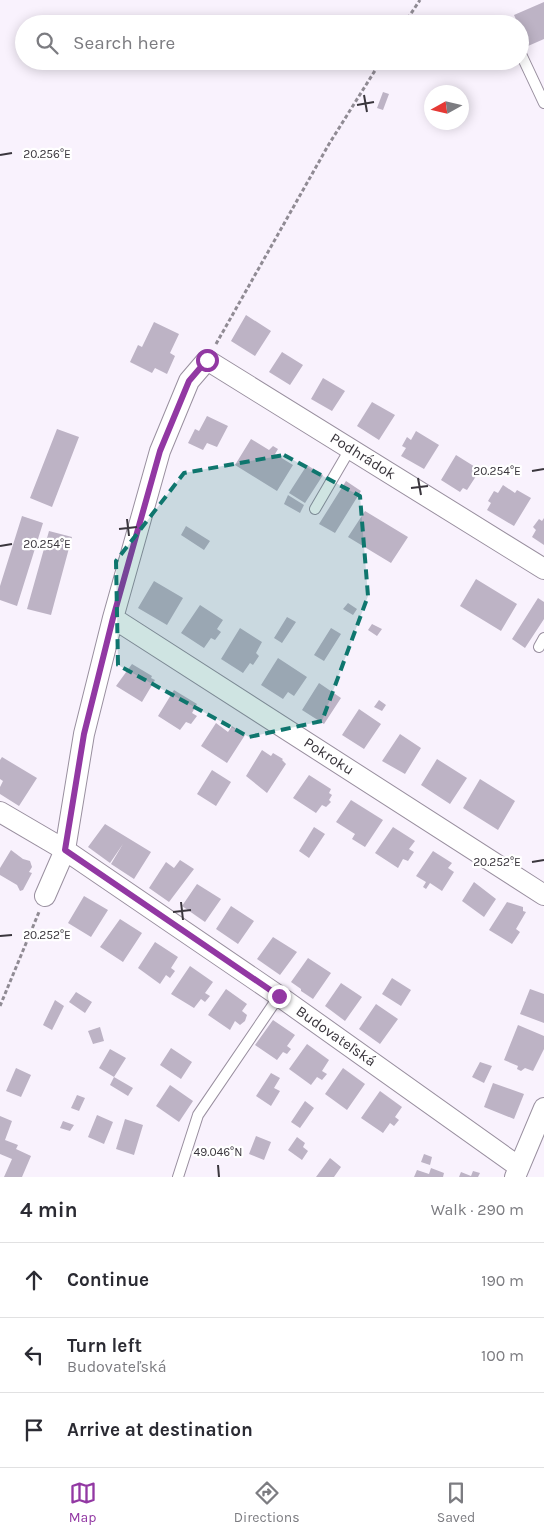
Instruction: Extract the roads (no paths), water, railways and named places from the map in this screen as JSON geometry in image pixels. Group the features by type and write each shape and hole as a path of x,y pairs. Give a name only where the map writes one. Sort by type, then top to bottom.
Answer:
{"street":[{"name":"Podhrádok","path":"113,618 160,451 189,381 207,360 544,569"},
{"path":"45,896 65,850 84,734 113,618"},
{"name":"Pokroku","path":"113,618 544,895"},
{"name":"Budovateľská","path":"0,812 65,850 279,996 517,1172"},
{"path":"517,1172 539,1135 544,1108"}],"lane":[{"path":"528,70 544,103"},
{"path":"315,509 350,449"},
{"path":"178,1177 198,1115 279,996"}]}
